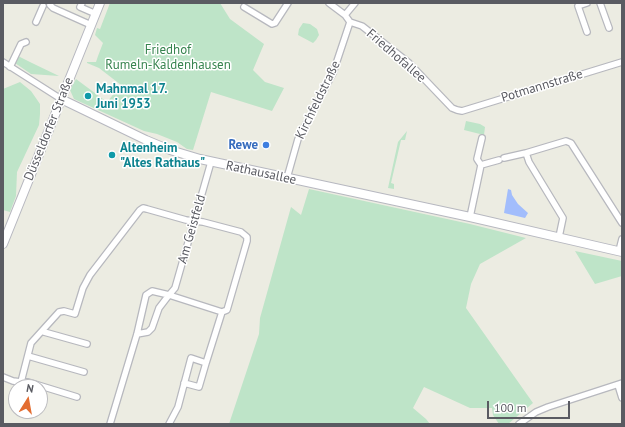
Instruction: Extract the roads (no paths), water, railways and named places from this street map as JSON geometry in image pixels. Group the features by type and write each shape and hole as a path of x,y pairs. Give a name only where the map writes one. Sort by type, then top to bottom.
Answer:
{"main road":[{"name":"Düsseldorfer Straße","path":"3,244 100,3"},
{"name":"Rathausallee","path":"61,99 170,150 212,162 621,251"}],"street":[{"path":"82,3 80,7 96,14"},
{"path":"244,7 272,24 275,23 288,3"},
{"name":"Friedhofallee","path":"330,3 345,15 350,22 362,26 409,63 452,108 462,111"},
{"path":"345,15 355,3"},
{"path":"587,3 578,6 587,32"},
{"path":"600,3 609,28"},
{"path":"36,22 41,5 47,7 51,4 53,8 91,25"},
{"name":"Kirchfeldstraße","path":"287,178 298,139 333,73 350,22"},
{"path":"10,67 21,44 26,42"},
{"path":"3,62 61,99"},
{"name":"Potmannstraße","path":"462,111 622,62"},
{"path":"482,138 477,159 482,165"},
{"path":"482,165 566,142 571,143 622,223"},
{"path":"526,153 529,162 563,218 559,237"},
{"name":"Am Geistfeld","path":"137,334 148,332 152,328 159,308 175,288 212,162"},
{"path":"470,217 482,165"},
{"path":"21,379 31,343 59,312 64,311 74,314 83,288 90,275 140,210 143,208 186,220 203,222 241,232 247,237 227,310 222,312 169,295 152,291 148,293 110,424"},
{"path":"621,251 622,239"},
{"path":"184,383 199,387 222,312"},
{"path":"42,331 87,344"},
{"path":"28,356 84,372"},
{"path":"169,424 178,407 191,358 206,363"},
{"path":"519,424 529,417 548,408 620,384 622,398"},
{"path":"48,388 77,397"},
{"path":"529,417 532,424"}],"water":[{"path":"508,189 511,190 512,195 518,204 528,213 525,218 504,213"}],"place":[{"name":"Mahnmal 17. Juni 1953","path":"88,96"},
{"name":"Rewe","path":"266,145"},
{"name":"Altenheim \"Altes Rathaus\"","path":"112,155"}],"park label":[{"name":"Friedhof Rumeln-Kaldenhausen","path":"168,58"}]}
